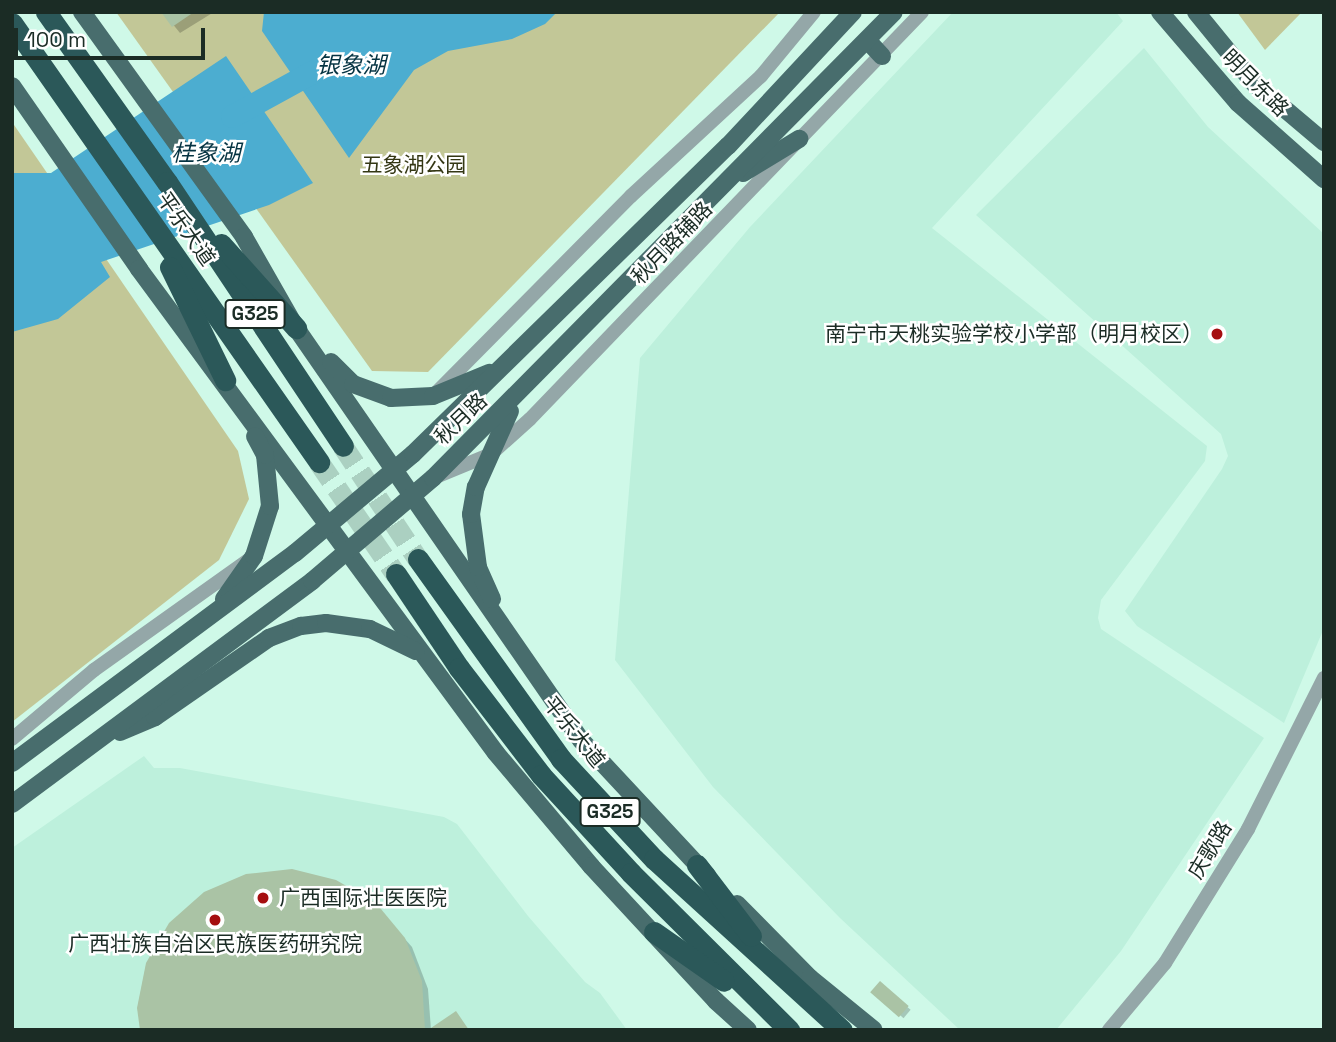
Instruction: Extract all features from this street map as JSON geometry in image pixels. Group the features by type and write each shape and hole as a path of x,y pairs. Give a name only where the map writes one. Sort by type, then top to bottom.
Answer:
{"highway":[{"name":"平乐大道","path":"46,12 167,182 343,446"},
{"name":"平乐大道","path":"12,23 319,462"},
{"path":"167,182 296,328"},
{"path":"139,205 225,380"},
{"name":"平乐大道","path":"418,559 561,759 654,859 788,985 842,1030"},
{"path":"396,574 459,668 541,775 768,1013"},
{"path":"697,865 788,985"},
{"path":"654,932 789,1030"}],"main road":[{"path":"82,12 244,237 296,328 581,740 697,865 810,978 874,1030"},
{"name":"秋月路","path":"12,764 214,613 396,469 728,146 853,12"},
{"name":"秋月路","path":"12,804 347,552 433,478 894,12"},
{"name":"明月东路","path":"1160,12 1238,103 1324,179"},
{"name":"明月东路","path":"1196,12 1254,83 1324,142"},
{"path":"867,40 882,56"},
{"path":"12,86 139,269 225,380 347,552 545,814 716,1001 748,1030"},
{"path":"719,188 800,139"},
{"path":"296,328 353,384 391,398 433,396 504,365"},
{"path":"214,613 254,556 270,506 271,484 265,454 225,380"},
{"path":"511,641 478,567 472,539 475,487 521,392"},
{"path":"91,745 155,717 270,638 301,626 326,623 370,629 424,655"}],"street":[{"path":"433,396 631,196 761,76 814,12"},
{"name":"秋月路辅路","path":"433,478 491,454 594,356 922,12"},
{"path":"12,739 94,670 254,556"},
{"name":"庆歌路","path":"1109,1030 1165,963 1248,829 1324,678"}],"shaded area":[{"path":"953,12 1116,12 1123,21 932,228 1207,446 1205,461 1101,600 1098,618 1101,629 1264,738 1121,951 1056,1030 960,1030 840,918 713,787 615,660 640,358 750,227"},
{"name":"南宁市天桃实验学校小学部（明月校区）","path":"1144,48 1208,127 1324,234 1324,628 1284,723 1137,626 1125,611 1222,469 1228,456 1221,434 976,215"},
{"name":"广西国际壮医医院","path":"144,756 154,768 180,768 444,817 457,824 528,916 585,982 600,993 627,1030 12,1030 12,848"}],"green space":[{"name":"五象湖公园","path":"116,12 780,12 428,372 372,371"},
{"path":"1237,12 1302,12 1265,50"},
{"path":"12,122 238,451 249,499 219,560 12,722"}],"water":[{"name":"银象湖","path":"264,12 557,12 545,24 512,39 448,51 414,70 349,158 262,31"},
{"name":"桂象湖","path":"226,56 313,183 269,205 101,262 110,277 58,319 12,332 12,173 51,173"}],"building":[{"path":"161,12 194,12 172,27"},
{"path":"292,869 336,880 376,903 405,938 422,981 425,1030 140,1030 137,1008 146,963 169,923 204,892 246,874"},
{"path":"880,981 909,1006 899,1017 870,992"},
{"path":"456,1011 469,1030 428,1030"}],"waterway":[{"path":"232,116 321,67"}],"tunnel":[{"path":"343,446 418,559"},
{"path":"319,462 396,574"}],"place":[{"name":"南宁市天桃实验学校小学部（明月校区）","path":"1217,334"},
{"name":"广西国际壮医医院","path":"263,898"},
{"name":"广西壮族自治区民族医药研究院","path":"215,920"}]}
